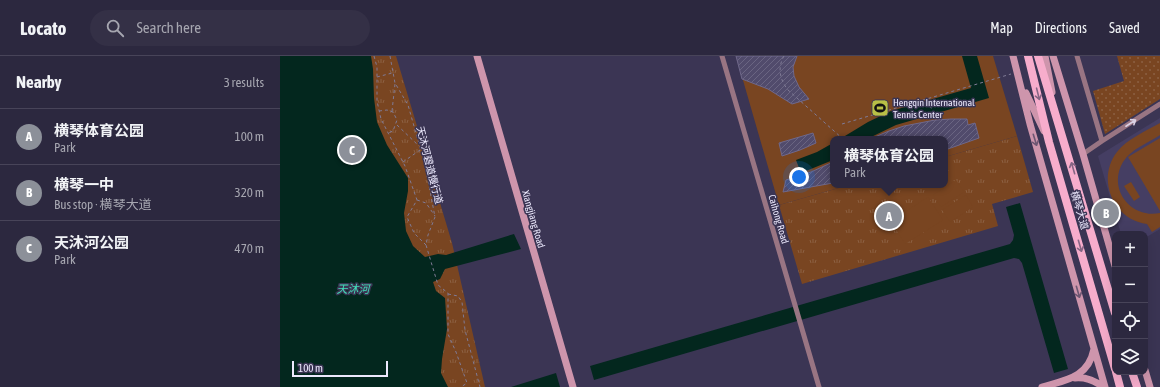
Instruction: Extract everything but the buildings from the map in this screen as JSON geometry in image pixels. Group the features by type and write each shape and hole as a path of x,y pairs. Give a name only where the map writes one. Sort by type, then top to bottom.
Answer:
{"main road":[{"name":"Xiangjiang Road","path":"477,56 573,387"},
{"path":"1013,56 1014,75 1030,124 1104,387"},
{"name":"横琴大道","path":"1028,56 1049,142 1112,359"},
{"name":"横琴大道","path":"1038,56 1060,125 1112,303"},
{"path":"1045,56 1060,125"},
{"path":"1053,56 1112,256"},
{"path":"1014,75 1049,142"},
{"path":"1042,387 1080,374 1092,359 1094,349"},
{"path":"1117,375 1120,387"},
{"path":"1133,375 1137,387"},
{"path":"1146,375 1150,387"},
{"path":"1071,378 1090,379 1104,387"}],"street":[{"name":"Caihong Road","path":"722,56 819,387"},
{"path":"1077,56 1102,141"},
{"path":"1083,154 1160,104"}],"path":[{"path":"375,56 377,67 377,101 381,119 402,162 417,200"},
{"name":"天沐河碧道慢行道","path":"390,56 395,83 408,105 420,147 435,217 426,245"},
{"path":"784,56 780,65 781,78 784,85 840,136"},
{"path":"377,77 393,73"},
{"path":"842,124 985,82 1014,75"},
{"path":"388,133 392,131 397,120 392,111 395,83"},
{"path":"927,99 934,118"},
{"path":"379,111 392,111"},
{"path":"396,125 420,147"},
{"path":"402,162 420,150"},
{"path":"417,200 426,203 435,217"},
{"path":"417,200 407,217 414,233 426,245 438,286 448,294 458,296 462,302 465,330 480,387"},
{"path":"448,294 448,334 467,383 461,387"}],"shaded area":[{"path":"1160,118 1160,229 1148,236 1148,231 1120,231 1098,156"}],"green space":[{"name":"天沐河","path":"280,56 396,56 452,243 485,387 280,387"},
{"name":"Hengqin International Tennis Center","path":"736,56 993,56 1017,136 948,156 948,136 830,136 830,188 838,188 779,205"},
{"path":"1117,56 1160,56 1160,99 1105,134 1093,91 1124,81"},
{"path":"1160,123 1160,135 1126,157 1119,172 1118,182 1120,192 1131,207 1149,214 1160,213 1160,227 1152,232 1147,224 1135,221 1125,215 1117,207 1111,197 1108,186 1108,174 1111,163 1121,147"},
{"path":"1017,136 1033,192 992,204 998,226 802,284 779,205 838,188 948,188 948,156"},
{"path":"1160,138 1160,211 1128,157"},
{"path":"956,180 964,192 941,207 933,195 944,188 948,188 948,185"},
{"path":"1131,182 1140,197 1134,201 1124,186"},
{"path":"966,195 973,207 950,222 942,210"},
{"path":"928,197 943,220 905,244 891,221"}],"water":[{"name":"天沐河","path":"280,56 371,56 377,122 387,145 408,178 408,191 404,213 406,231 413,246 425,257 438,254 446,255 514,234 521,249 445,269 440,279 433,282 436,291 445,298 447,329 441,373 448,387 280,387"},
{"path":"962,56 977,56 989,98 896,125 873,136 845,136 868,122 891,111 971,88"},
{"path":"830,145 830,161 801,173 796,160 817,152"},
{"path":"1020,203 1068,369 1054,373 1022,263 1019,259 1014,258 594,380 590,366 1010,244 1014,235 1006,207"},
{"path":"556,373 560,387 511,387"}],"place":[{"name":"Hengqin International Tennis Center","path":"880,108"},
{"name":"天沐河公园","path":"352,150"},
{"name":"横琴一中","path":"1106,213"},
{"name":"横琴体育公园","path":"889,216"}]}
